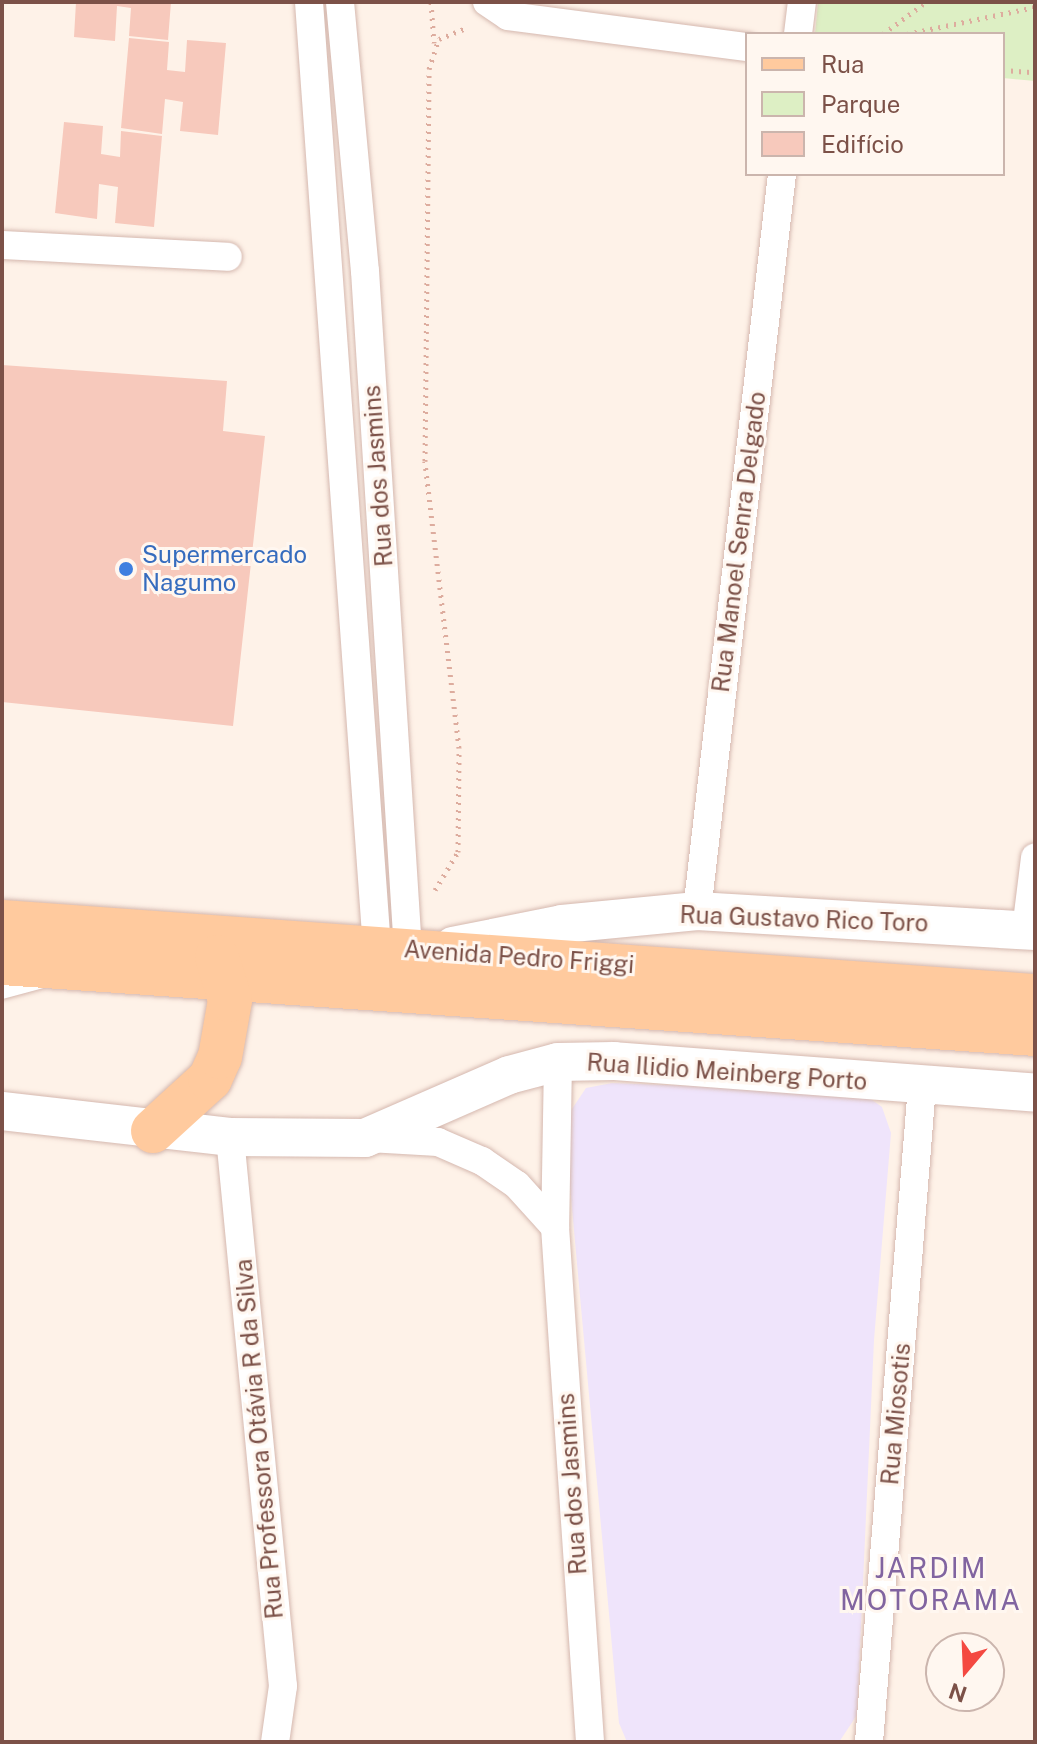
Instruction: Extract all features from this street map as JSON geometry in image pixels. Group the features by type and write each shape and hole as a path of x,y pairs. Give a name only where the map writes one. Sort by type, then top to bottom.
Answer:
{"main road":[{"name":"Rua Gustavo Rico Toro","path":"406,949 562,924 697,911 1030,930"},
{"name":"Avenida Pedro Friggi","path":"2,922 1035,996"},
{"path":"153,1131 210,1079 229,1023 227,981 203,934"},
{"name":"Avenida Pedro Friggi","path":"2,963 227,981 1035,1034"},
{"name":"Rua Ilidio Meinberg Porto","path":"2,1111 153,1131 230,1137 365,1138 509,1075 558,1062 614,1061 1035,1093"}],"street":[{"name":"Rua dos Jasmins","path":"309,2 406,949"},
{"name":"Rua dos Jasmins","path":"340,2 365,271 406,949"},
{"path":"798,32 802,2"},
{"path":"492,7 745,47"},
{"name":"Rua Manoel Senra Delgado","path":"697,911 782,176"},
{"path":"2,245 228,257"},
{"path":"1030,930 1035,858"},
{"name":"Rua dos Jasmins","path":"558,1062 555,1227 590,1742"},
{"name":"Rua Miosotis","path":"869,1742 922,1086"},
{"name":"Rua Professora Otávia R da Silva","path":"230,1137 283,1686 275,1742"},
{"path":"365,1138 438,1142 482,1161 517,1185 555,1227"}],"lane":[{"path":"2,992 90,969"}],"path":[{"path":"404,898 429,895 458,852 459,748 425,461 429,69 434,44 431,2"},
{"path":"886,32 926,2"},
{"path":"434,44 492,7"},
{"path":"916,32 1035,7"},
{"path":"1005,70 1035,72"}],"shaded area":[{"path":"612,1083 865,1095 882,1107 891,1133 874,1340 857,1715 839,1742 627,1742 619,1723 564,1121 586,1088"}],"green space":[{"path":"818,2 1035,2 1035,81 1005,78 1005,32 815,32"}],"building":[{"path":"76,2 171,2 168,40 129,36 131,8 117,6 115,41 74,37"},
{"path":"129,38 169,42 167,70 185,72 187,40 226,43 218,135 180,131 183,102 165,99 162,134 121,128"},
{"path":"64,122 103,126 101,154 120,157 121,131 162,136 154,227 115,223 118,187 99,184 97,219 55,213"},
{"name":"Supermercado Nagumo","path":"2,365 227,381 223,431 265,436 233,726 2,702"}],"place":[{"name":"Supermercado Nagumo","path":"126,569"}],"district":[{"name":"JARDIM MOTORAMA","path":"931,1584"}]}
